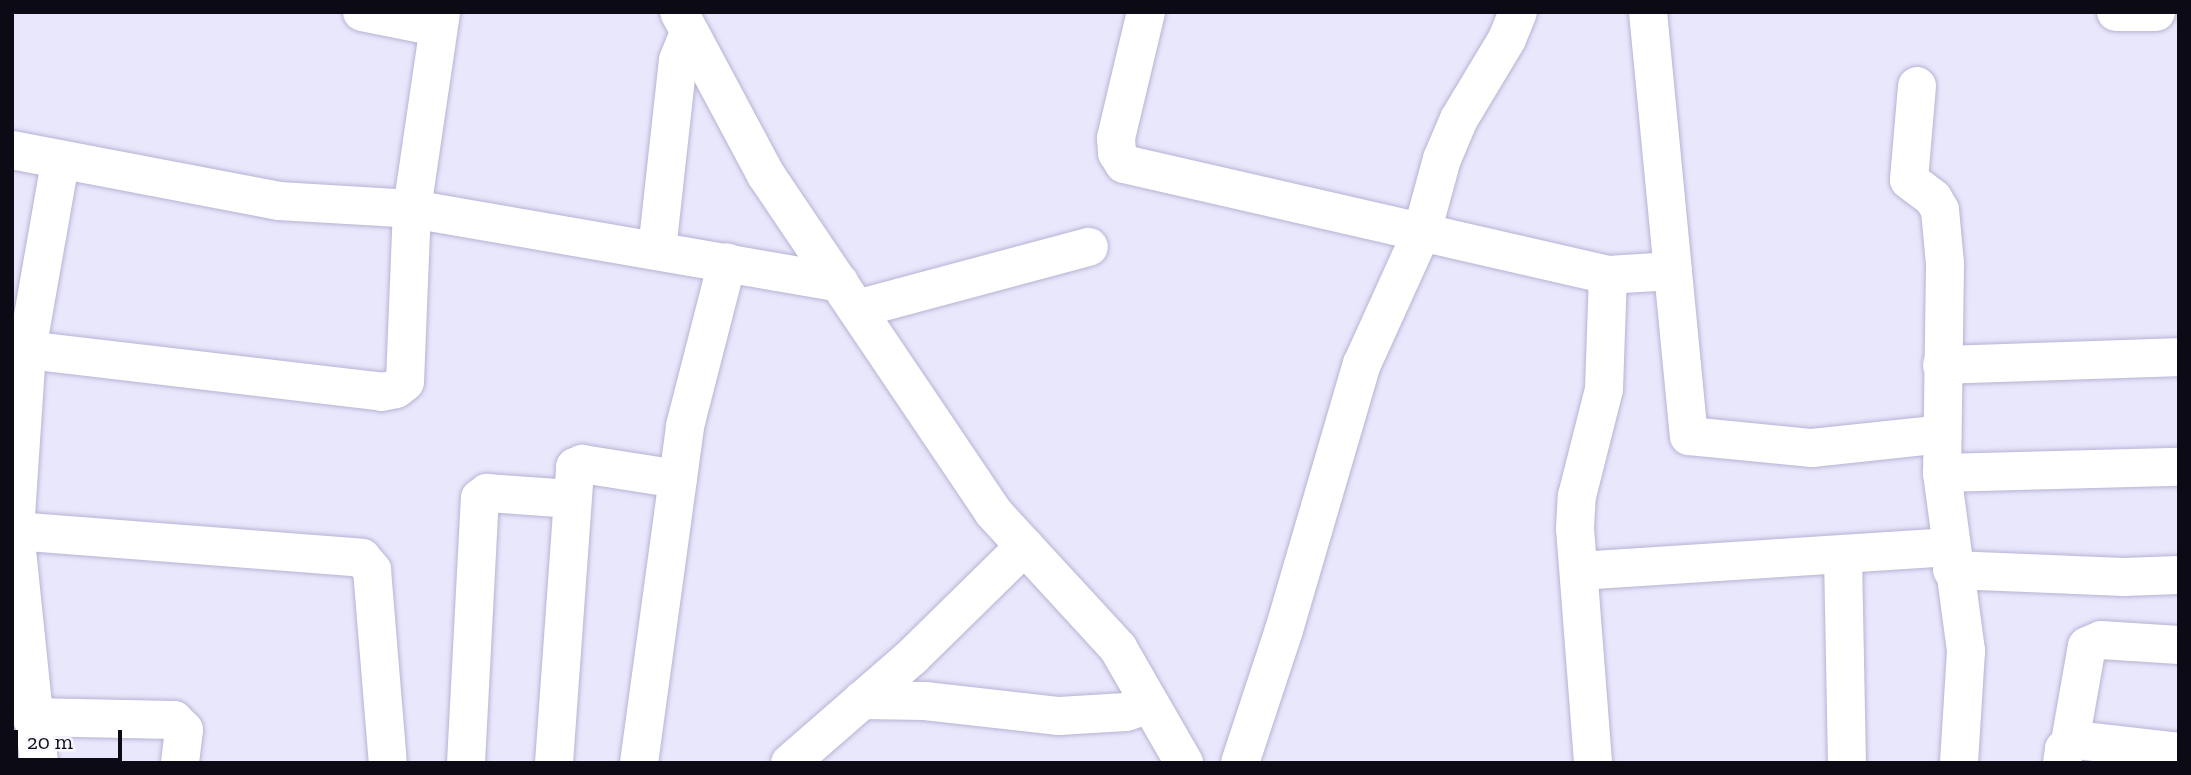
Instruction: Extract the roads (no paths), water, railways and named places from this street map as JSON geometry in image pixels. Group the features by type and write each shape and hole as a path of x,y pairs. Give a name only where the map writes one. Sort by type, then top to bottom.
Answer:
{"street":[{"path":"27,350 382,392 396,389 405,382 412,209 439,20 362,12"},
{"path":"1146,12 1116,138 1117,153 1124,164 1608,275 1674,271"},
{"path":"1240,763 1284,631 1362,364 1422,232 1442,159 1459,119 1507,39 1518,12"},
{"path":"1648,12 1688,429 1694,440 1812,448 1942,434"},
{"path":"2116,12 2156,12"},
{"path":"657,250 684,22"},
{"path":"684,22 766,175 993,512 1111,639 1147,705 1184,763"},
{"path":"1917,86 1909,180 1933,198 1940,210 1945,264 1942,473 1951,559 1966,651 1959,763"},
{"path":"12,150 60,162 279,201 412,209 727,262 849,296 1089,247"},
{"path":"39,763 31,717 15,531 27,350 60,162"},
{"path":"639,763 691,400 727,262"},
{"path":"1608,275 1604,388 1577,496 1591,762 1609,763"},
{"path":"1942,365 2179,357"},
{"path":"554,763 572,476 582,464 678,479"},
{"path":"1942,473 2179,467"},
{"path":"466,763 480,498 487,493 570,499"},
{"path":"15,531 362,558 372,570 388,763"},
{"path":"789,763 862,700 1025,547"},
{"path":"1579,571 1843,556 1951,559 2124,577 2179,575"},
{"path":"1843,556 1847,763"},
{"path":"2179,645 2101,640 2087,646 2082,655 2066,752 2179,752"},
{"path":"862,700 925,701 1059,716 1126,712 1147,705"},
{"path":"31,717 174,720 184,730 180,763"}]}
